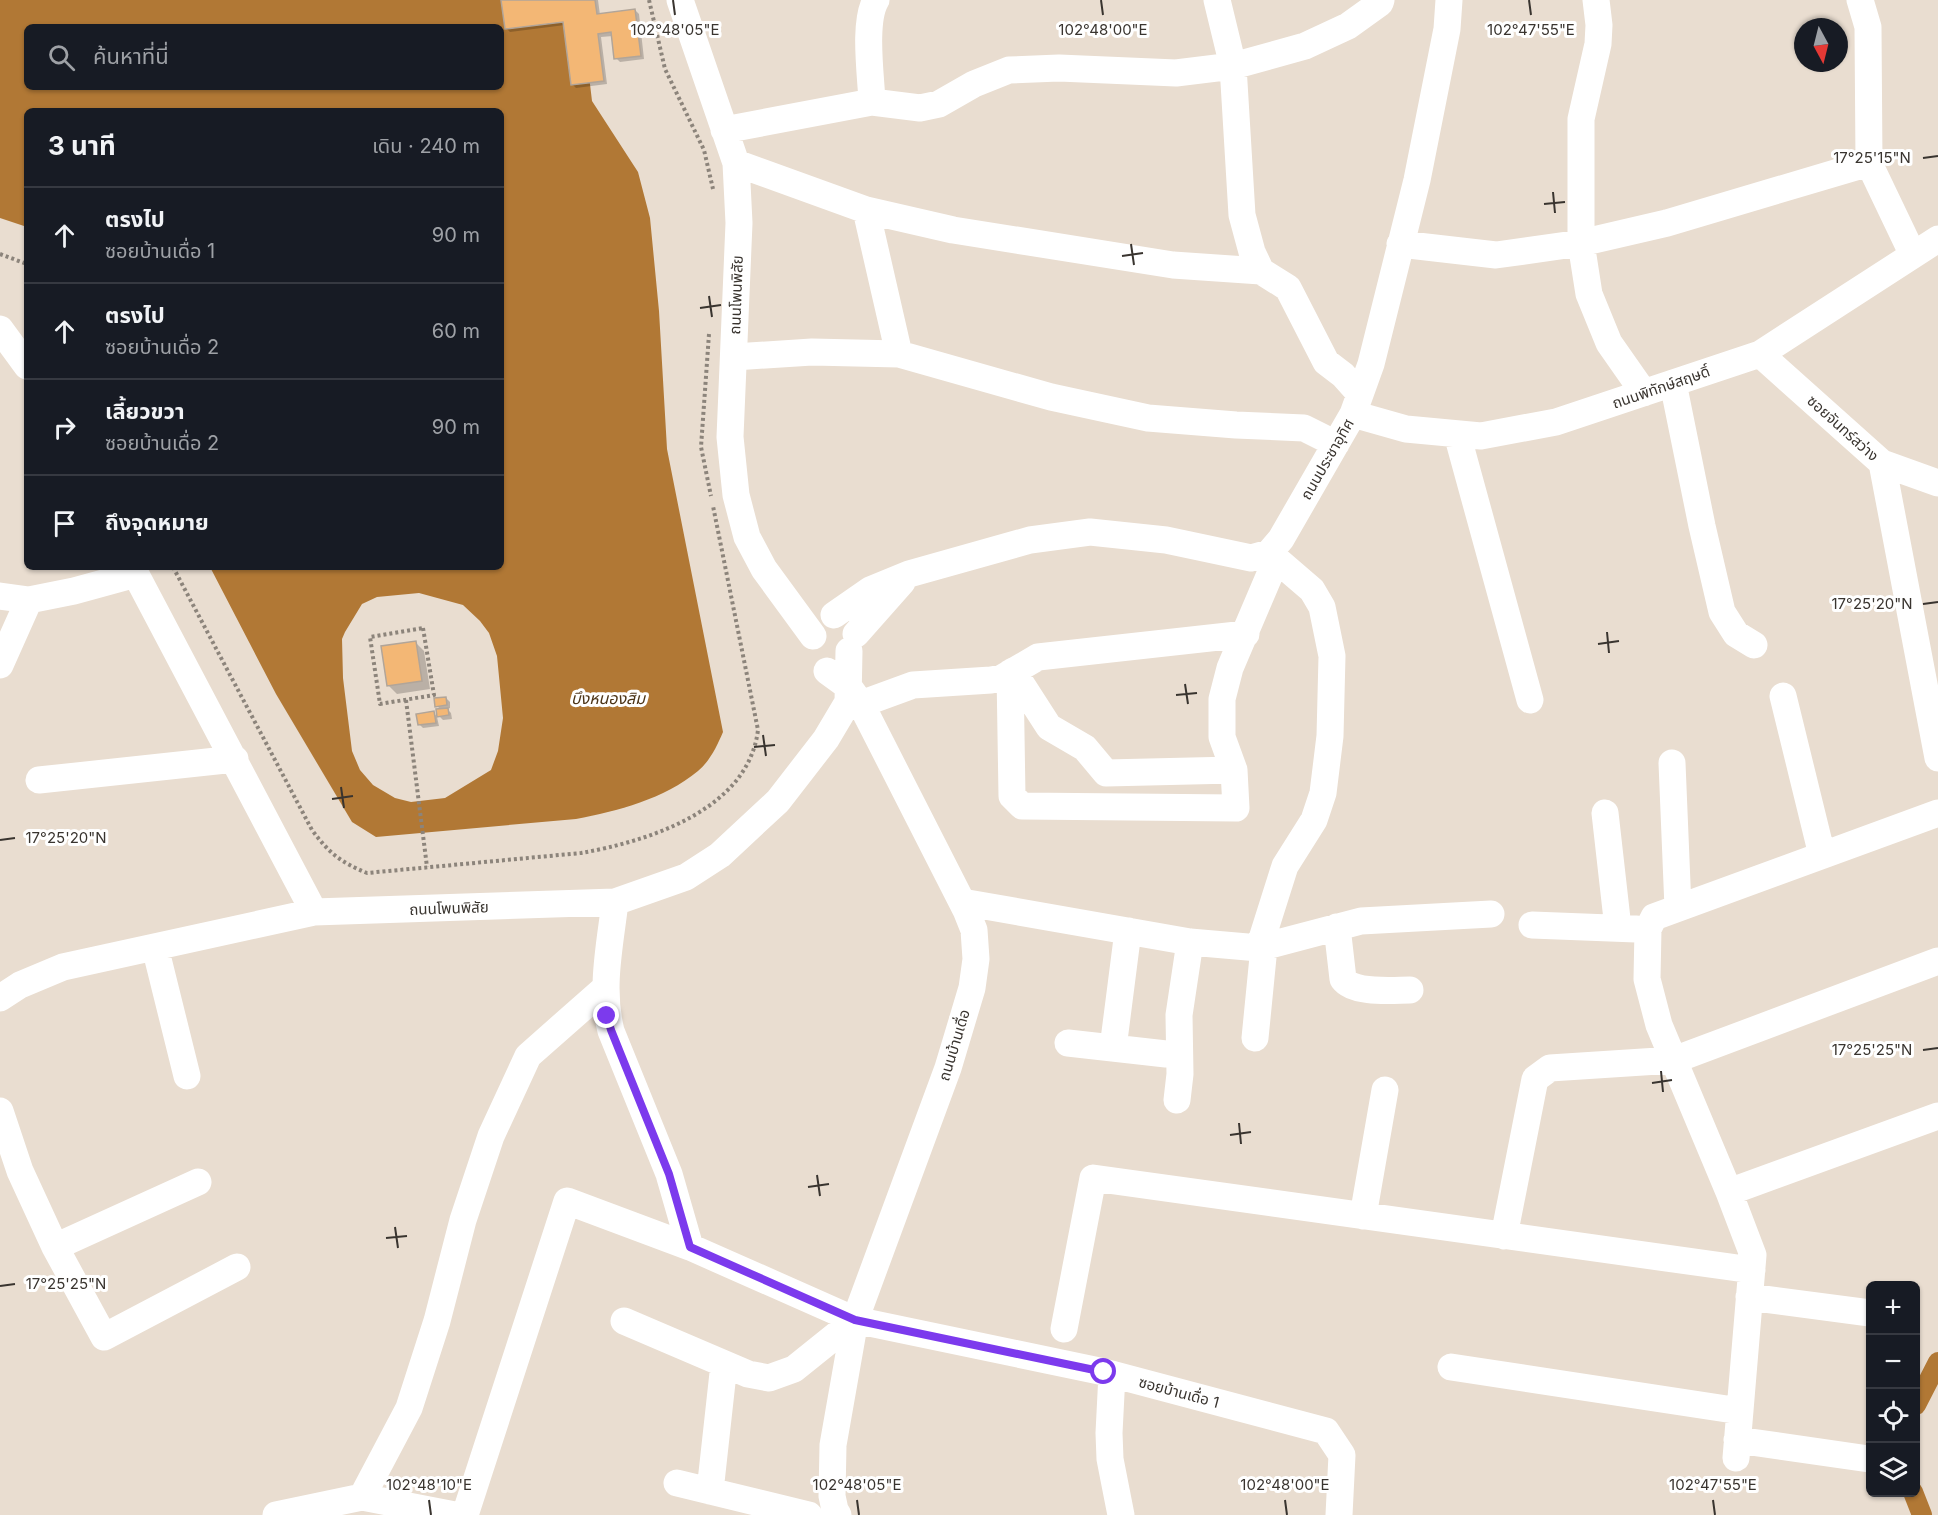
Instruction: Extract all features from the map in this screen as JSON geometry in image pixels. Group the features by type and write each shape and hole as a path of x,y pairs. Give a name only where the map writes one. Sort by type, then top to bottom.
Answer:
{"street":[{"name":"ถนนโพนพิสัย","path":"681,0 736,163 739,223 730,437 736,495 747,537 764,570 777,588 833,639"},
{"path":"872,102 869,27 876,0"},
{"path":"1217,0 1233,66 1242,215 1252,252 1261,271"},
{"path":"724,130 872,102 920,108 939,104 974,84 1009,69 1059,68 1176,73 1233,66 1305,46 1348,26 1382,0"},
{"name":"ถนนประชาอุทิศ","path":"1012,672 1012,796 1022,806 1236,808 1234,770 1222,737 1222,699 1230,668 1246,634 1273,556 1357,404 1371,364 1417,180 1445,40 1449,0"},
{"path":"1596,0 1599,25 1598,44 1581,119 1581,243 1589,294 1609,343 1644,393"},
{"path":"1860,0 1868,27 1869,163 1913,255"},
{"path":"736,163 866,210 953,230 1173,265 1261,271 1288,288 1326,362 1343,375 1357,404"},
{"path":"1400,244 1496,255 1581,243 1667,223 1869,163"},
{"path":"866,210 899,354"},
{"name":"ถนนพิทักษ์สฤษดิ์","path":"1357,404 1406,429 1457,434 1481,435 1556,422 1760,354 1938,239"},
{"path":"0,329 24,362"},
{"path":"734,357 812,352 899,354 1051,398 1148,418 1236,426 1304,428 1336,444"},
{"name":"ซอยจันทร์สว่าง","path":"1760,354 1882,463 1938,483"},
{"path":"1673,383 1701,526 1722,612 1736,634 1754,645"},
{"path":"1457,434 1530,700"},
{"path":"1882,463 1938,758"},
{"path":"838,719 833,639 870,590 909,574 1030,540 1090,532 1166,540 1251,558 1273,556 1312,590 1322,607 1332,656 1330,736 1323,793 1314,820 1285,866 1261,948 1255,1038"},
{"path":"0,665 10,595 74,591 134,571 314,912"},
{"path":"833,639 855,695 913,685 1002,678 1038,657 1246,634"},
{"path":"1012,672 1049,727 1085,747 1106,772 1234,770"},
{"name":"ถนนโพนพิสัย","path":"0,998 20,985 63,967 314,912 615,902 686,877 720,855 778,801 826,740 848,702 855,695"},
{"name":"ถนนบ้านเดื่อ","path":"830,1509 833,1444 855,1320 948,1068 972,988 976,959 974,930 962,902 855,695"},
{"path":"1783,696 1822,855"},
{"path":"39,780 235,759"},
{"path":"1672,763 1678,908"},
{"path":"1605,813 1618,928"},
{"path":"1866,1459 1736,1449 1753,1255 1659,1025 1647,979 1648,929 1654,917 1938,813"},
{"path":"615,902 605,988 607,1016 669,1174 690,1247"},
{"path":"962,902 1190,942 1261,948 1360,921 1491,914"},
{"path":"1532,925 1648,929"},
{"path":"1337,927 1343,979 1346,983 1360,988 1410,990"},
{"path":"1113,1048 1128,931"},
{"path":"1177,1100 1180,1074 1179,1015 1190,942"},
{"path":"155,947 187,1076"},
{"path":"1504,1236 1535,1079 1550,1068 1674,1060 1938,961"},
{"path":"368,1503 409,1408 437,1321 463,1220 488,1147 528,1056 605,988"},
{"path":"1068,1043 1166,1054"},
{"path":"1363,1216 1385,1090"},
{"path":"0,1111 20,1170 55,1247 104,1337 237,1267"},
{"path":"1729,1192 1938,1116"},
{"path":"1064,1329 1093,1178 1752,1270"},
{"path":"55,1247 198,1182"},
{"name":"ซอยบ้านเดื่อ 1","path":"465,1515 567,1201 690,1247 855,1320 1112,1374 1326,1431 1342,1455 1339,1515"},
{"path":"1749,1297 1866,1312"},
{"path":"624,1321 748,1374 769,1378 794,1369 855,1320"},
{"path":"710,1491 724,1364"},
{"path":"1451,1367 1740,1411"},
{"path":"1112,1374 1110,1459 1121,1515"},
{"path":"677,1483 809,1515"},
{"path":"276,1515 368,1503 455,1515"}],"path":[{"path":"650,0 665,69 704,150 715,197"},
{"path":"0,254 24,263"},
{"path":"175,570 312,830 328,850 350,866 367,873 581,853 644,838 690,818 723,796 736,783 756,742 758,730 701,447 710,330"},
{"path":"423,628 434,696 406,700 380,704 370,637 423,628"},
{"path":"406,700 428,867"}],"water":[{"name":"บึงหนองสิม","path":"0,0 580,0 592,101 638,172 650,218 659,311 667,449 723,732 706,763 685,781 656,796 624,808 592,816 376,837 352,822 276,694 212,570 504,570 504,108 24,108 24,226 0,218","holes":["419,593 463,605 489,633 497,656 503,718 498,751 491,770 445,798 411,802 395,798 373,785 360,770 352,751 343,678 342,639 362,604 377,597"]}],"building":[{"path":"501,0 595,0 597,14 635,9 641,56 614,59 611,32 598,34 604,81 571,85 563,22 505,29"},
{"path":"416,641 422,681 387,686 381,646"},
{"path":"446,697 447,705 435,707 434,698"},
{"path":"448,708 449,715 437,717 436,709"},
{"path":"434,711 436,723 418,725 416,714"}],"waterway":[{"path":"1920,1397 1938,1362"},
{"path":"1915,1497 1922,1515"}],"route":[{"path":"607,1016 669,1174 690,1247 855,1320 1104,1372"}]}
